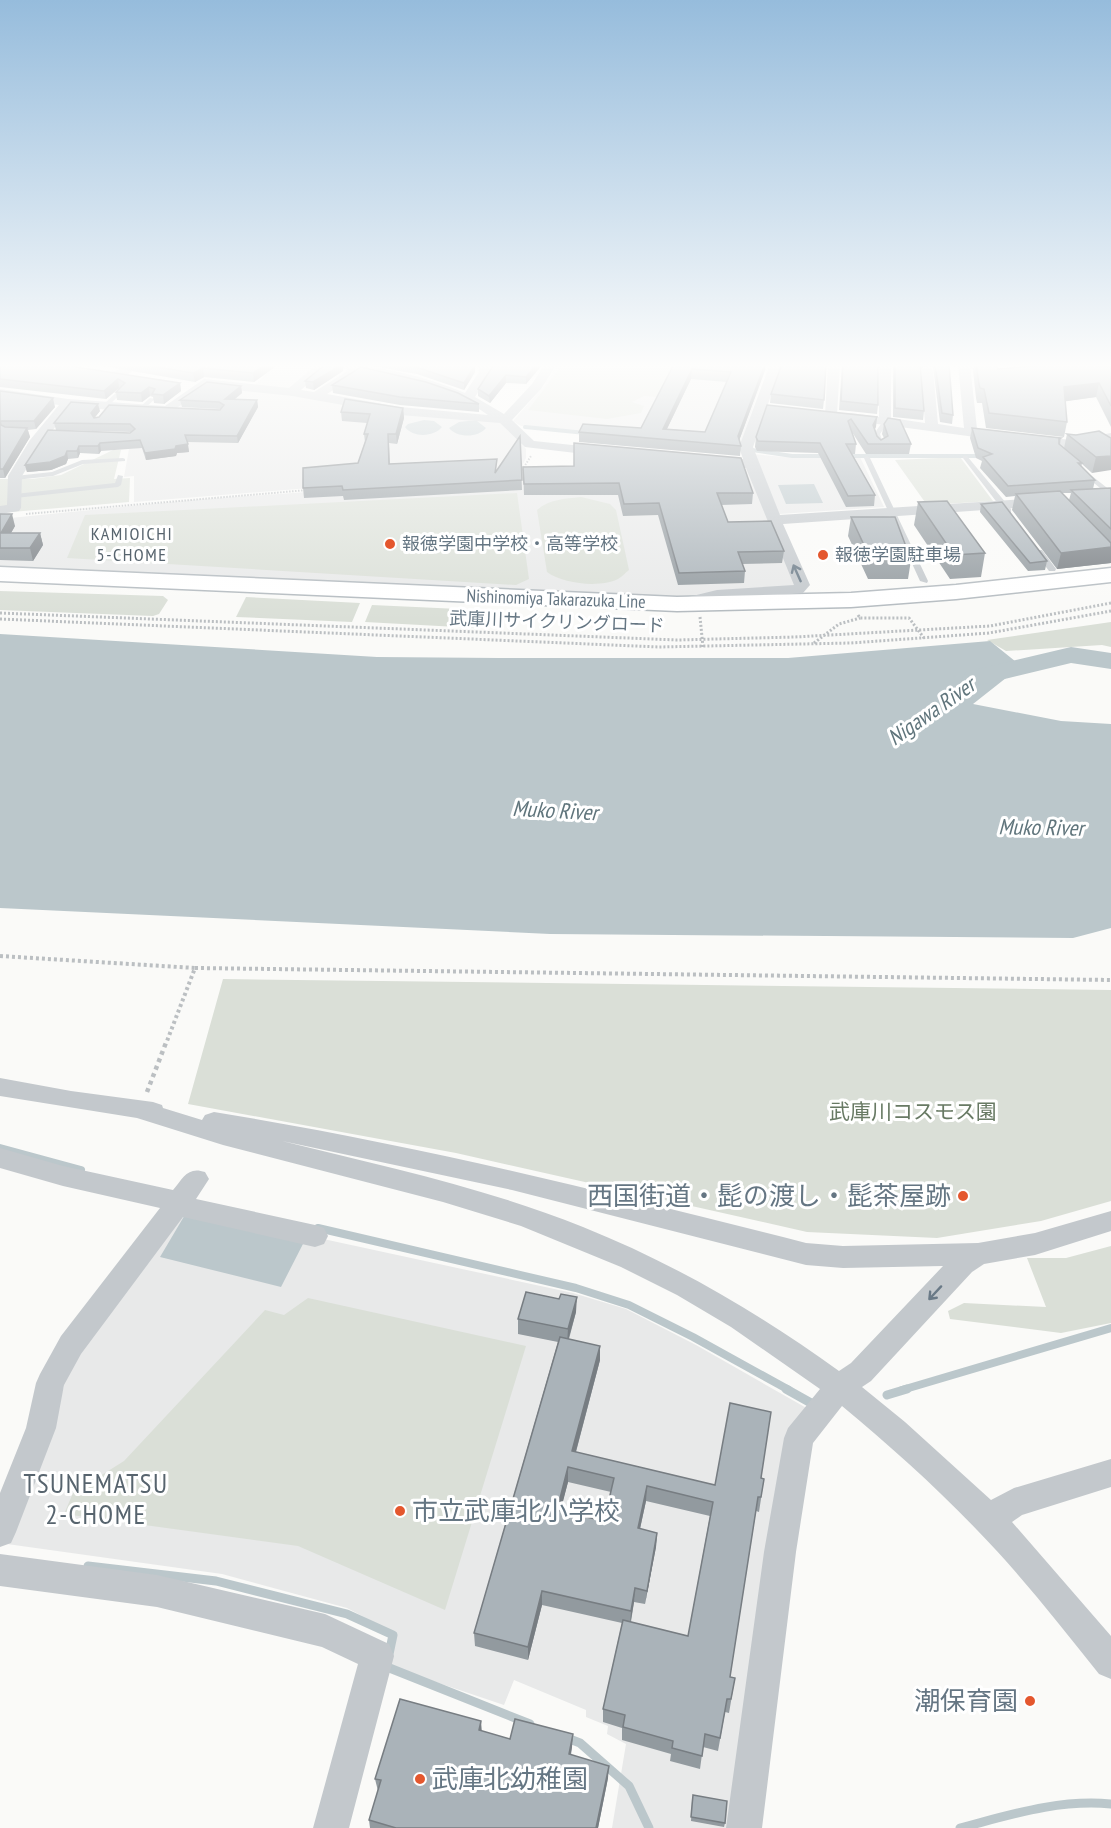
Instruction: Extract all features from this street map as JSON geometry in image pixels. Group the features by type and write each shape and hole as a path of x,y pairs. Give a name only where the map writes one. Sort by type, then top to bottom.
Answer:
{"main road":[{"name":"Nishinomiya Takarazuka Line","path":"0,574 677,604 851,600 956,592 1111,575"}],"street":[{"path":"10,505 15,478 32,449"},
{"path":"578,449 611,453"},
{"path":"677,604 717,596 798,590 802,585 747,449"},
{"path":"697,459 751,464"},
{"path":"1089,498 1110,497"},
{"path":"774,520 1057,501"},
{"path":"0,1087 297,1133 465,1168 806,1254 843,1257 978,1254 1035,1244 1111,1221"},
{"path":"141,1110 222,1135 434,1188 571,1233 648,1267 743,1319 840,1386 920,1453 988,1519 1111,1662"},
{"path":"0,1158 63,1176 185,1193"},
{"path":"185,1193 185,1207 315,1236"},
{"path":"1,1529 41,1428 50,1383 71,1345 185,1193"},
{"path":"744,1828 780,1552 800,1438 840,1386 861,1372 962,1264 978,1254"},
{"path":"988,1519 1014,1503 1111,1473"},
{"path":"0,1570 157,1591 326,1631 377,1656 331,1828"}],"lane":[{"path":"965,457 1017,523"},
{"path":"867,458 924,581"},
{"path":"15,478 53,474 82,462 123,460"},
{"path":"1079,468 1110,497"},
{"path":"10,505 118,485 120,476"},
{"path":"1031,541 1052,569"}],"path":[{"path":"522,471 531,456 530,449"},
{"path":"10,505 18,515 193,498 311,490"},
{"name":"武庫川サイクリングロード","path":"0,613 378,629 702,639 823,636 990,626 1111,603"},
{"path":"856,610 860,618"},
{"path":"0,619 593,645 703,646 851,643 989,633 1111,611"},
{"path":"699,615 703,646"},
{"path":"812,643 840,624 860,618 909,618 924,638"},
{"path":"0,956 195,968 1111,980"},
{"path":"141,1110 195,968"}],"shaded area":[{"path":"129,449 526,449 526,458 521,468 134,502 134,476 124,477"},
{"path":"752,454 796,458 860,457 884,507 779,514"},
{"name":"報徳学園中学校・高等学校","path":"749,469 797,584 786,588 681,598 0,568 0,519 192,500 520,477"},
{"name":"市立武庫北小学校","path":"180,1208 573,1293 626,1309 696,1345 810,1410 734,1828 612,1828 626,1744 607,1734 608,1726 586,1717 586,1710 514,1680 504,1705 388,1666 396,1634 347,1608 222,1574 7,1544 27,1475 63,1390 69,1352"}],"green space":[{"path":"113,450 121,450 114,479 130,478 129,502 0,513 0,479 32,479 61,475"},
{"path":"960,457 993,501 927,505 895,460"},
{"path":"517,493 529,579 516,585 67,558 85,515"},
{"path":"581,497 610,504 616,510 629,570 618,579 592,584 572,582 547,572 537,510 552,502"},
{"path":"0,591 163,596 168,600 159,614 153,616 0,610"},
{"path":"246,597 360,603 352,622 236,617"},
{"path":"372,605 481,610 476,628 365,622"},
{"path":"1111,622 1111,647 1102,645 1006,651 987,640"},
{"name":"武庫川コスモス園","path":"223,979 1111,990 1111,1201 1041,1221 937,1238 807,1232 456,1153 188,1104"},
{"path":"1111,1246 1111,1323 1061,1333 950,1319 948,1311 964,1303 1046,1307 1027,1258 1066,1258"},
{"path":"308,1298 526,1346 445,1610 298,1546 64,1514 73,1493 124,1461 265,1310 284,1315"}],"water":[{"path":"814,484 823,503 786,504 778,485"},
{"name":"Muko River","path":"0,634 377,657 499,658 788,658 990,641 1021,666 973,704 1061,721 1111,724 1111,928 1073,938 550,934 0,908"},
{"path":"186,1213 304,1242 281,1287 160,1257"}],"building":[{"path":"0,449 15,449 3,469 0,469"},
{"path":"35,449 78,449 67,451 65,456 50,462 25,465"},
{"path":"144,449 173,449 145,453"},
{"path":"363,449 389,449 389,464 497,459 495,473 511,449 521,449 522,480 343,490 342,486 303,488 303,468 358,463"},
{"path":"574,449 644,449 741,458 753,493 717,493 728,522 771,521 784,551 738,552 745,571 679,573 659,503 624,504 619,483 524,484 523,467 574,466"},
{"path":"823,449 849,449 875,495 848,496"},
{"path":"981,449 1065,449 1082,463 1078,463 1095,480 1008,486 983,457 992,454"},
{"path":"1086,449 1111,449 1111,456 1096,457"},
{"path":"1111,488 1111,529 1071,490"},
{"path":"1060,491 1111,543 1111,547 1061,553 1016,494"},
{"path":"947,501 985,553 954,555 918,502"},
{"path":"1002,502 1047,561 1030,563 981,504"},
{"path":"0,514 12,514 1,533 40,533 30,548 0,548"},
{"path":"851,517 895,517 911,560 871,560"},
{"path":"526,1292 559,1299 561,1294 577,1297 568,1329 518,1319"},
{"path":"560,1337 600,1346 572,1451 715,1485 730,1403 771,1412 761,1478 764,1479 761,1497 758,1497 730,1677 735,1678 731,1699 727,1699 720,1738 705,1734 702,1756 672,1748 673,1741 623,1727 625,1715 603,1709 623,1620 688,1636 713,1502 647,1486 638,1528 657,1533 647,1591 635,1588 631,1611 542,1591 528,1647 474,1633","holes":["568,1467 614,1478 604,1521 557,1510"]},
{"path":"400,1699 481,1721 479,1730 510,1739 515,1719 573,1734 569,1754 609,1766 596,1828 396,1828 369,1820 381,1780 375,1779"},
{"path":"693,1795 727,1801 725,1823 691,1817"}],"waterway":[{"path":"752,450 792,456 827,456"},
{"path":"846,456 983,456"},
{"name":"Nigawa River","path":"976,678 1071,655 1111,661"},
{"path":"0,1148 81,1170"},
{"path":"318,1228 576,1288 629,1305 789,1390"},
{"path":"902,1390 1111,1328"},
{"path":"786,1389 811,1403"},
{"path":"887,1395 907,1389"},
{"path":"88,1566 216,1581 347,1614 393,1635 389,1654"},
{"path":"387,1667 530,1724"},
{"path":"567,1738 580,1743 629,1786 649,1828"},
{"path":"960,1828 1053,1806 1111,1804"}],"place":[{"name":"報徳学園中学校・高等学校","path":"390,544"},
{"name":"報徳学園駐車場","path":"823,555"},
{"name":"西国街道・髭の渡し・髭茶屋跡","path":"963,1196"},
{"name":"市立武庫北小学校","path":"400,1511"},
{"name":"潮保育園","path":"1030,1701"},
{"name":"武庫北幼稚園","path":"420,1779"}],"district":[{"name":"KAMIOICHI 5-CHOME","path":"132,544"},
{"name":"TSUNEMATSU 2-CHOME","path":"96,1500"}]}
